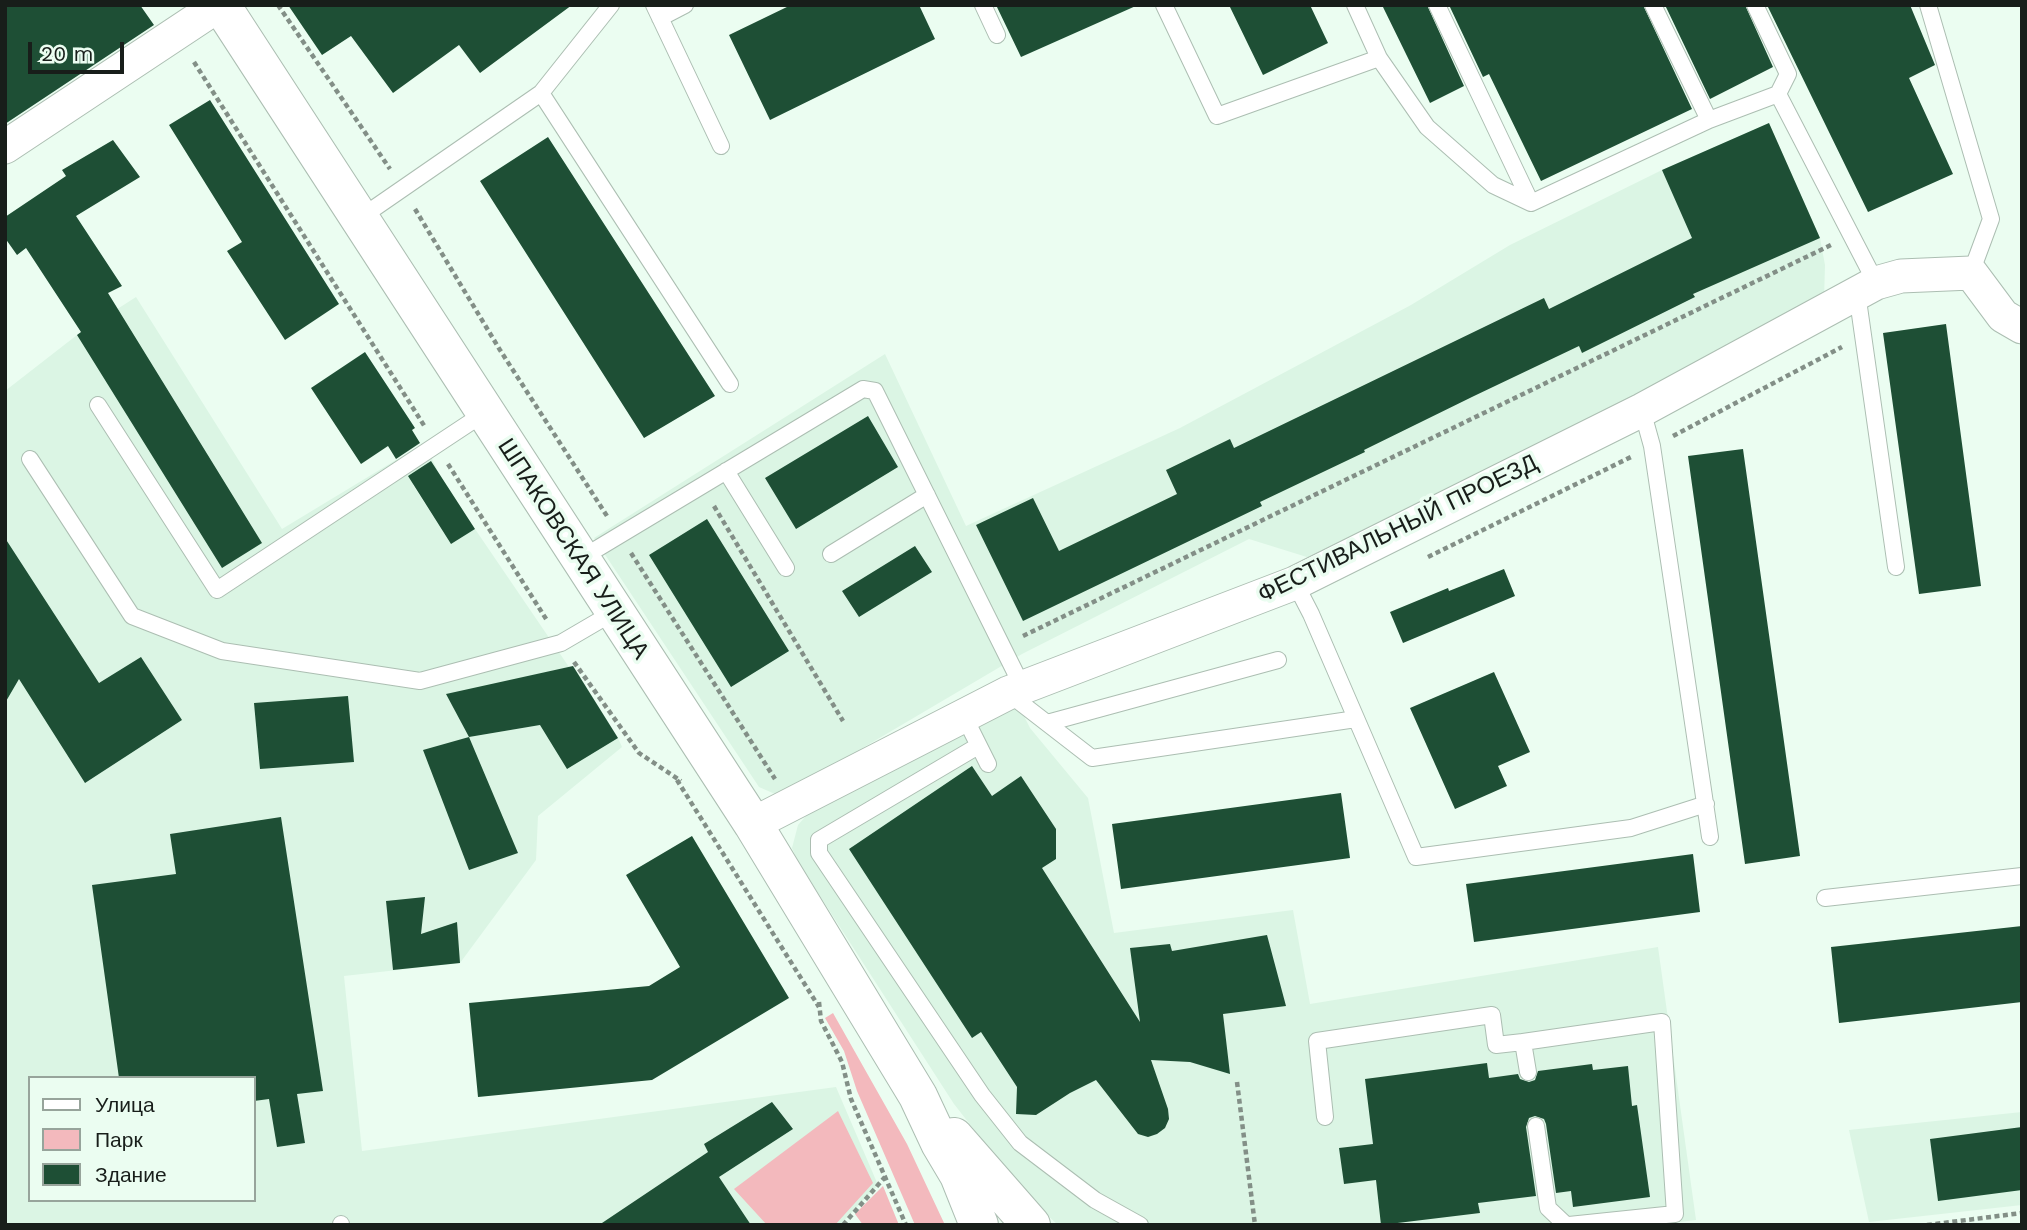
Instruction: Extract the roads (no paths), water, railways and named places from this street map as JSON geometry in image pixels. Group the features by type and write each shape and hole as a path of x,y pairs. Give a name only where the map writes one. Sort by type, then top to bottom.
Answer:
{"main road":[{"name":"ШПАКОВСКАЯ УЛИЦА","path":"220,5 753,824 918,1096 958,1175 979,1225"},
{"name":"ШПАКОВСКАЯ УЛИЦА","path":"918,1096 1031,1225"}],"street":[{"path":"5,147 220,5"},
{"path":"1971,273 2003,316 2022,327"},
{"name":"ФЕСТИВАЛЬНЫЙ ПРОЕЗД","path":"753,824 1016,691 1295,583 1642,410 1867,288 1901,276 1971,273"}],"lane":[{"path":"360,218 541,93 611,5"},
{"path":"685,5 657,11 721,146"},
{"path":"983,5 997,35"},
{"path":"1164,5 1217,116 1379,58"},
{"path":"1354,5 1379,58 1427,127 1493,185 1531,204"},
{"path":"1437,5 1531,204"},
{"path":"1653,5 1709,120"},
{"path":"1531,204 1709,120 1778,94 1788,74 1755,5"},
{"path":"1928,5 1991,219 1971,273"},
{"path":"541,93 730,384"},
{"path":"1778,94 1851,235 1867,288 1896,567"},
{"path":"580,559 863,389 876,391 1003,646 1016,691 1047,723 1092,758 1356,719"},
{"path":"98,405 217,590 486,412"},
{"path":"1642,410 1652,446 1710,837"},
{"path":"30,459 132,616 222,651 420,681 561,643 614,612"},
{"path":"726,471 786,568"},
{"path":"831,554 927,495"},
{"path":"1295,583 1311,614 1416,857 1631,828 1706,804"},
{"path":"1047,723 1278,660"},
{"path":"964,716 988,764"},
{"path":"978,746 819,839 819,853 982,1095 1020,1143 1095,1200 1140,1225"},
{"path":"1825,898 2022,876"},
{"path":"1325,1116 1317,1041 1492,1015 1496,1045 1662,1021 1675,1214 1568,1225 1548,1208 1536,1126"},
{"path":"1523,1042 1528,1072"}]}
